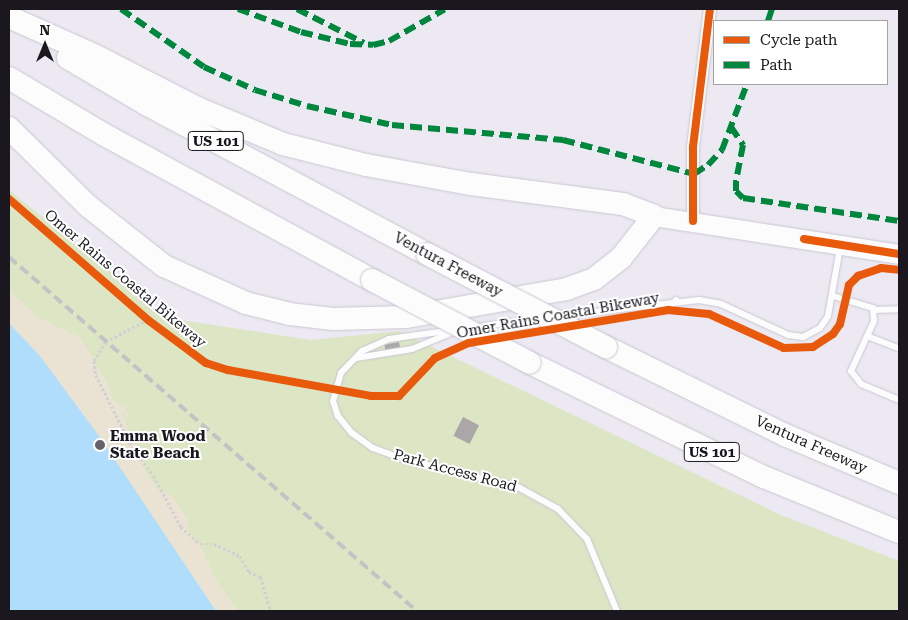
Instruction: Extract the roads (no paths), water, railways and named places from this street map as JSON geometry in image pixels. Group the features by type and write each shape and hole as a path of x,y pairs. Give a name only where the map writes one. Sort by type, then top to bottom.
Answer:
{"highway":[{"path":"9,17 96,56 196,108 283,144 366,165 462,182 623,204 654,216 610,266 594,279 567,289 406,317 333,319 290,314 246,303 164,266 88,206 9,128"},
{"name":"Ventura Freeway","path":"9,23 146,104 606,347 785,435 899,483"},
{"name":"US 101","path":"9,78 103,134 372,280 530,363 764,477 899,532"}],"main road":[{"path":"654,216 899,254"}],"street":[{"path":"693,221 693,147 710,9"}],"lane":[{"name":"Park Access Road","path":"617,611 593,551 573,522 558,509 518,487 406,460 373,448 352,434 338,416 333,401 341,373 368,347 384,341 676,300 721,304 780,332 803,337 814,332 825,322 833,296 840,245"},
{"path":"833,296 874,310 899,309"},
{"path":"668,310 676,300"},
{"path":"874,310 874,321 853,363 852,377 899,400"},
{"name":"Park Access Road","path":"356,358 412,349 458,330"},
{"path":"867,336 899,348"}],"water":[{"path":"9,323 40,356 99,436 216,611 9,611"}],"railway":[{"path":"9,257 417,611"}],"place":[{"name":"Emma Wood State Beach","path":"100,445"}]}
